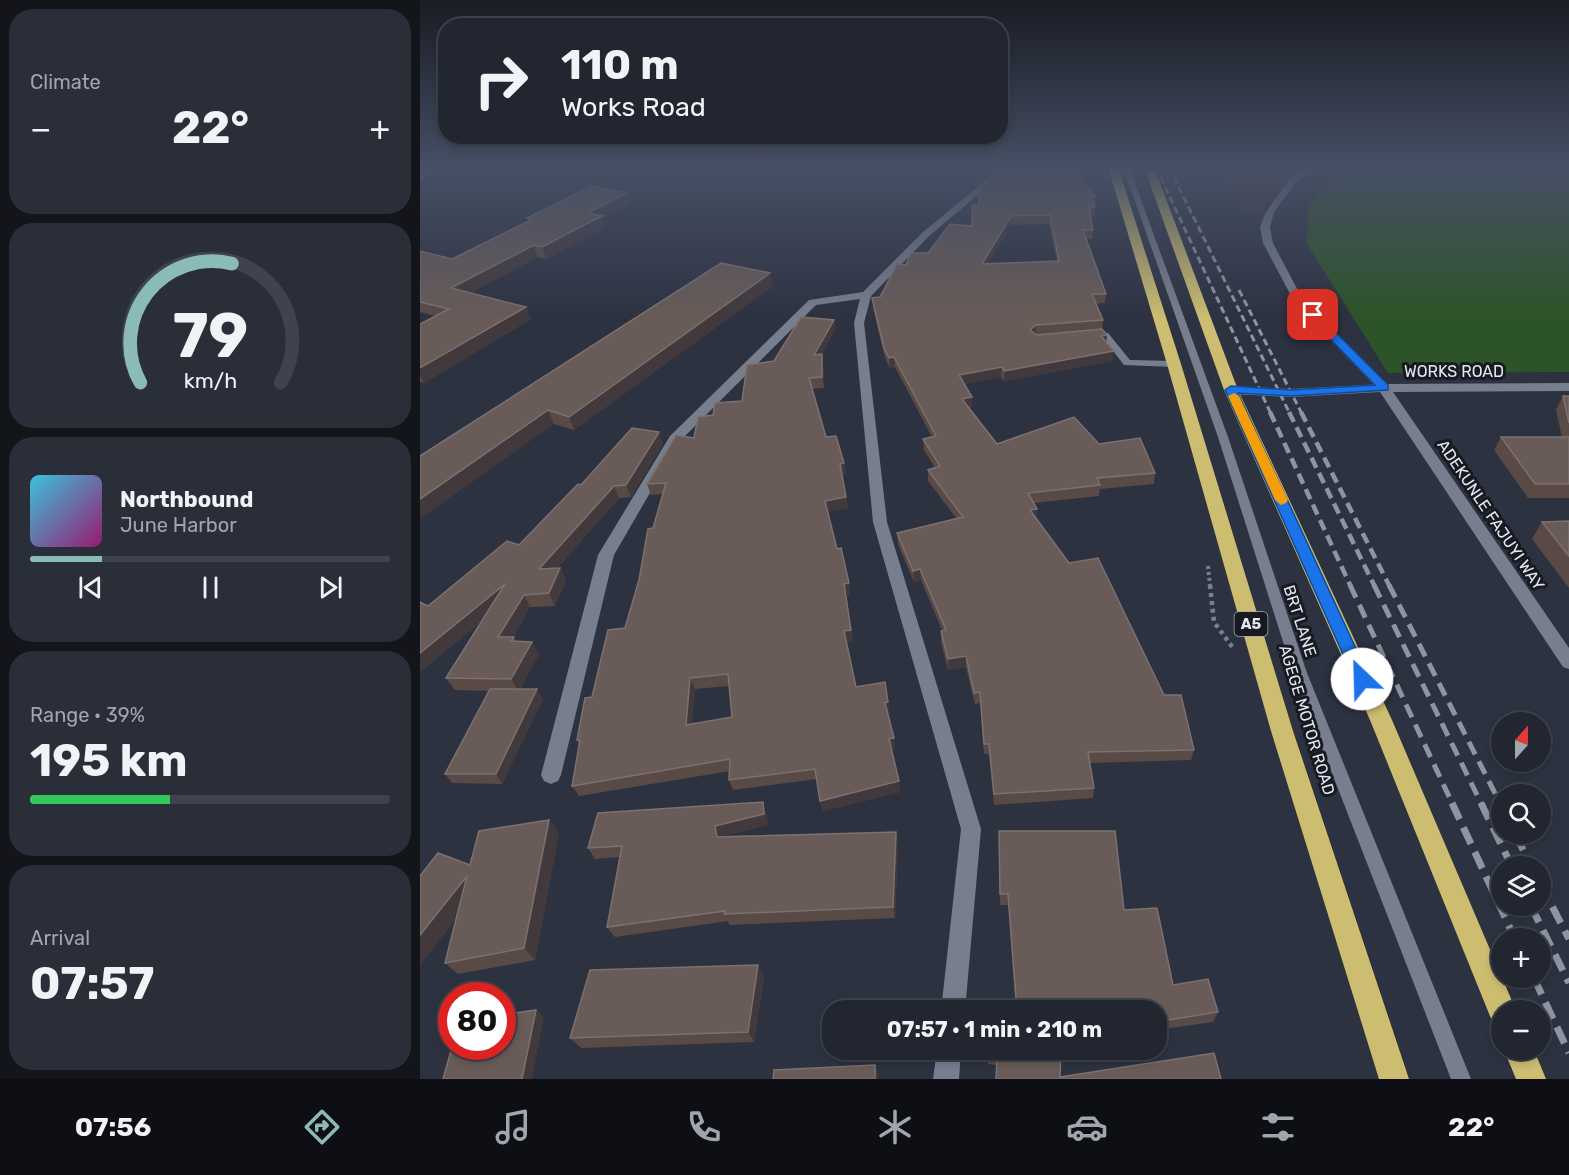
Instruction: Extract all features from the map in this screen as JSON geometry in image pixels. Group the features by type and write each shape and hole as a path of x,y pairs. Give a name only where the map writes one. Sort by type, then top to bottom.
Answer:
{"highway":[{"name":"AGEGE MOTOR ROAD","path":"1129,217 1282,731 1394,1079"},
{"path":"1168,217 1231,390 1381,720 1497,1000"},
{"path":"1523,1060 1531,1079"}],"street":[{"path":"946,217 926,234 866,295 859,323 880,522 971,829 954,1000"},
{"name":"ADEKUNLE FAJUYI WAY","path":"1268,217 1264,227 1268,243 1299,301 1384,388 1569,662"},
{"path":"551,775 606,555 675,439 813,302 866,295"},
{"name":"WORKS ROAD","path":"1231,390 1291,393 1384,388 1569,387"},
{"path":"946,1079 948,1060"}],"lane":[{"name":"BRT LANE","path":"1144,217 1223,437 1300,674 1461,1079"},
{"path":"1084,335 1105,335 1127,363 1174,364"}],"green space":[{"path":"1308,217 1569,217 1569,372 1388,373 1307,244"}],"building":[{"path":"599,217 542,247 534,245 451,288 526,307 420,368 420,324 449,309 420,302 420,251 452,259 533,219 527,218"},
{"path":"972,217 1010,217 982,264 1059,261 1050,217 1091,217 1093,230 1083,230 1106,294 1092,294 1103,320 1036,325 1030,330 1037,335 1102,329 1107,335 1101,336 1114,351 1004,371 1002,367 959,375 972,397 962,399 997,444 1074,417 1099,444 1140,438 1155,473 1097,478 1100,485 1028,493 1037,509 1030,510 1069,563 1098,558 1164,695 1181,695 1194,750 1088,752 1094,788 994,794 989,744 984,744 980,692 974,693 966,656 948,659 941,631 946,630 920,569 913,571 897,533 963,517 928,470 940,466 923,439 936,436 894,357 889,358 884,348 872,298 880,297 897,264 906,265 911,253 928,253 950,224 972,226"},
{"path":"721,263 770,273 569,417 548,410 420,499 420,456"},
{"path":"801,317 834,320 814,355 822,354 822,377 809,378 826,437 836,436 844,463 840,464 846,497 825,501 837,549 841,548 849,583 844,584 851,630 844,631 856,687 885,682 888,702 885,703 894,738 889,739 899,781 820,801 815,769 729,780 730,759 572,786 585,698 592,697 608,630 625,628 639,580 648,529 653,528 666,483 647,484 676,435 694,438 698,417 713,415 715,403 742,401 747,365 774,361","holes":["728,674 732,717 686,725 690,678"]},
{"path":"1563,396 1569,396 1569,423"},
{"path":"632,428 659,432 626,485 614,486 539,569 560,568 549,593 524,595 498,637 514,637 511,641 532,642 511,679 446,678 505,584 420,653 420,602 428,606 507,541 519,545 578,484 581,485"},
{"path":"1501,437 1569,437 1569,484 1535,484"},
{"path":"1569,521 1569,556 1542,522"},
{"path":"490,689 537,689 496,774 445,774"},
{"path":"763,802 764,814 715,826 717,837 896,832 893,907 724,914 725,911 607,927 622,846 588,848 598,813"},
{"path":"549,820 524,948 445,963 467,876 420,935 420,876 438,853 470,865 479,831"},
{"path":"999,831 1115,831 1124,910 1157,908 1173,985 1208,979 1218,1012 1167,1020 1167,1000 1016,1000 1008,894 1000,894"},
{"path":"758,965 748,1032 570,1038 590,970"},
{"path":"536,1010 522,1079 443,1079 448,1060 516,1060 516,1013"},
{"path":"1214,1053 1221,1079 996,1079 997,1060 1061,1060 1060,1077"},
{"path":"875,1065 875,1079 773,1079 774,1070"}],"railway":[{"path":"1179,217 1271,414"},
{"path":"1194,217 1290,414"},
{"path":"1239,290 1302,414"},
{"path":"1270,412 1351,587"},
{"path":"1289,412 1375,587"},
{"path":"1301,412 1390,587"},
{"path":"1350,585 1453,805"},
{"path":"1374,585 1482,805"},
{"path":"1389,585 1491,785"},
{"path":"1452,803 1510,928"},
{"path":"1481,803 1507,856"},
{"path":"1520,844 1526,856"},
{"path":"1551,904 1569,939"},
{"path":"1536,916 1569,983"},
{"path":"1539,988 1569,1053"}],"slow traffic":[{"path":"1234,396 1281,500"}],"route":[{"path":"1313,315 1384,388 1291,393 1258,389 1231,390 1362,679"}]}
